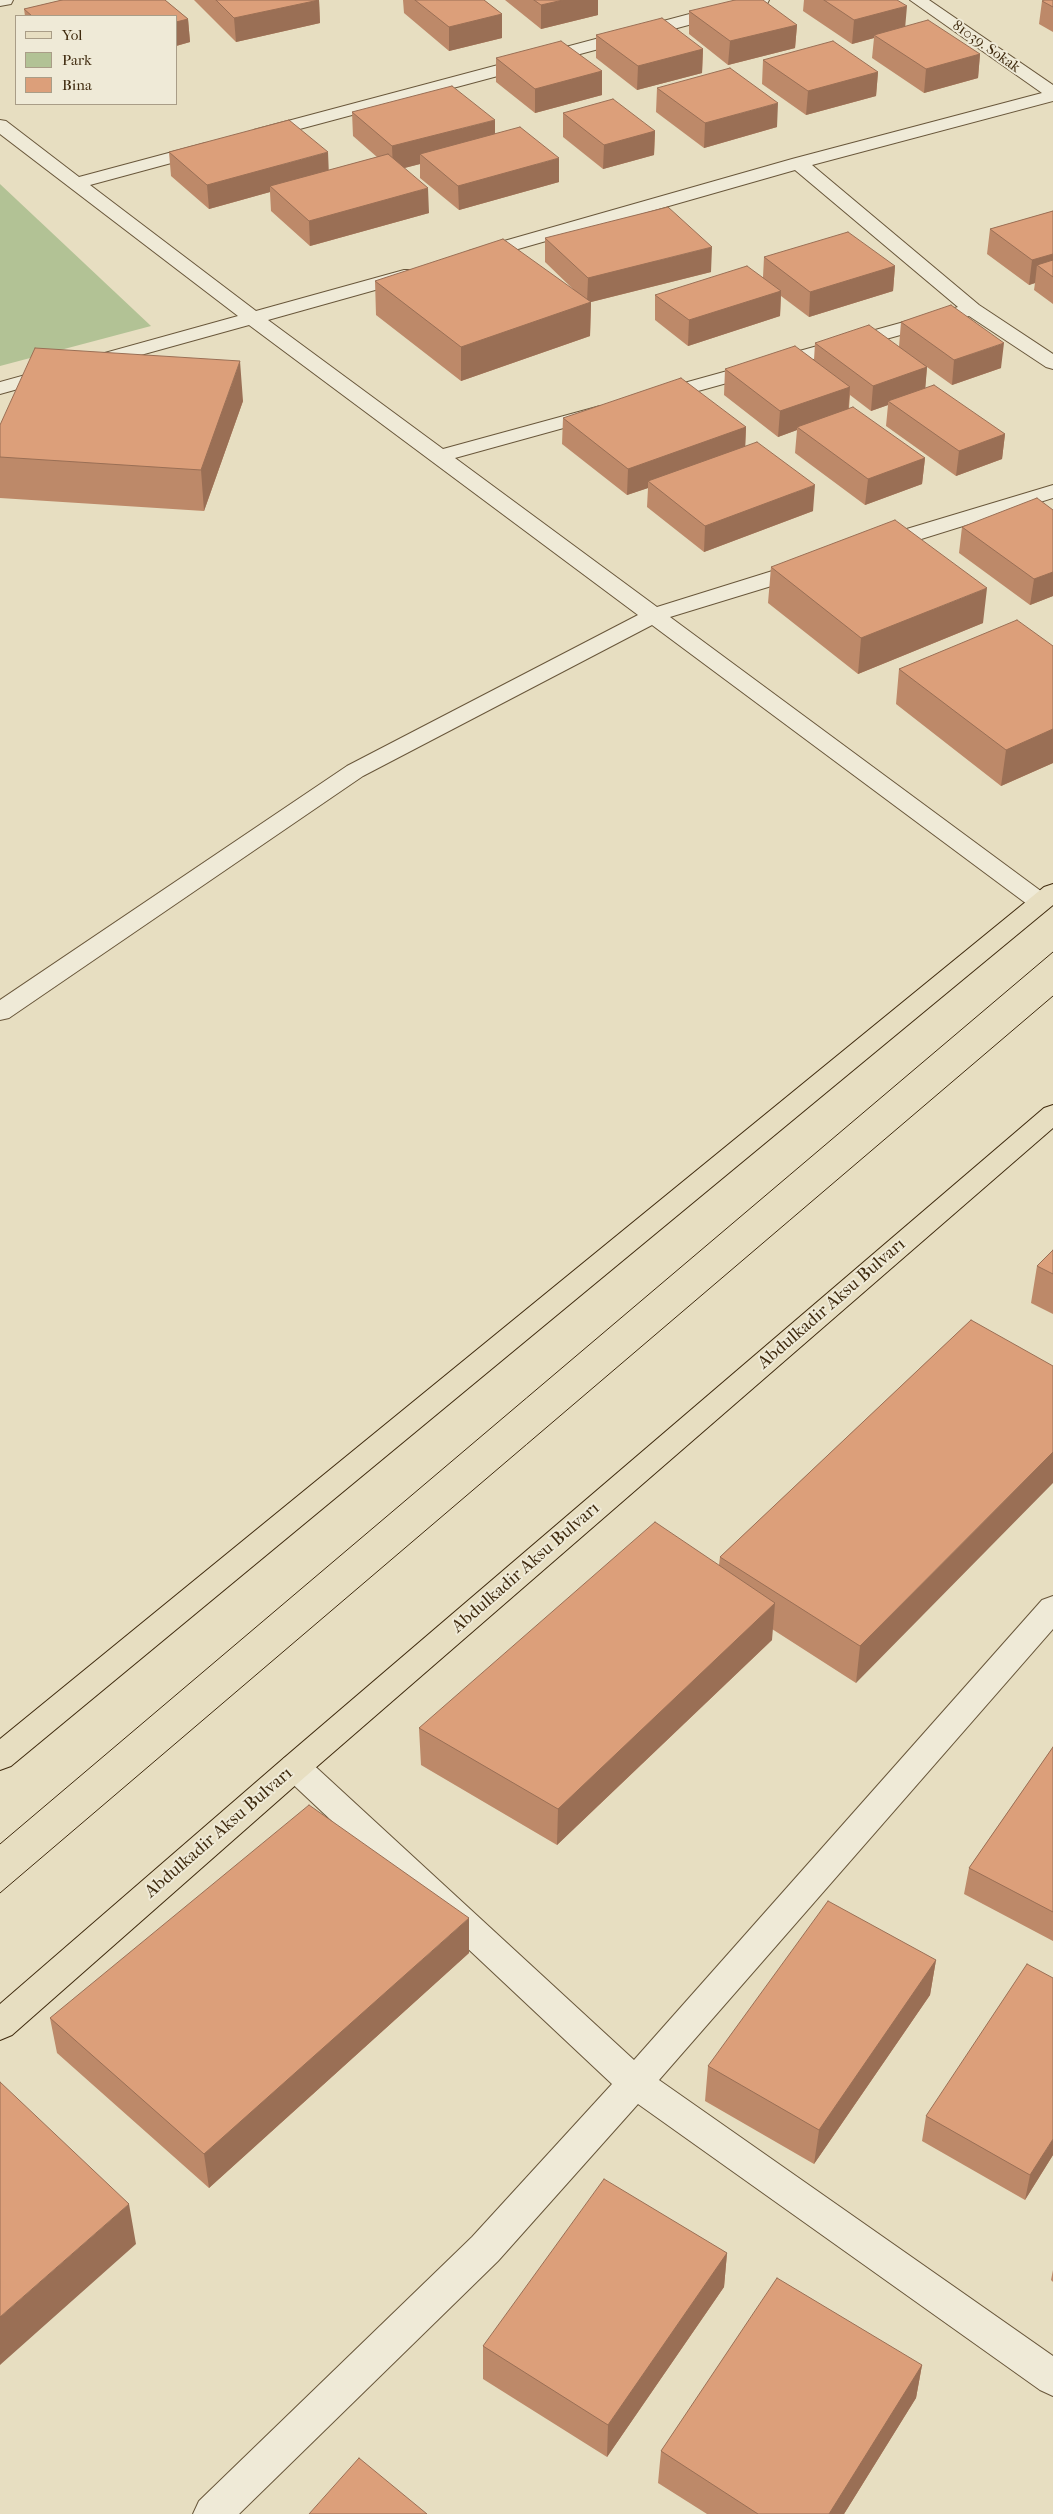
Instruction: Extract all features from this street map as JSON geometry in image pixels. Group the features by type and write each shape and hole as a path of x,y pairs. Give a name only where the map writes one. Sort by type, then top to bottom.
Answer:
{"main road":[{"path":"0,1757 1046,897"},
{"name":"Abdulkadir Aksu Bulvarı","path":"0,2025 295,1767 1053,1114"}],"street":[{"path":"0,1 6,0"},
{"path":"240,139 761,0"},
{"name":"81039. Sokak","path":"918,0 1053,95"},
{"path":"454,262 798,163 1053,95"},
{"path":"0,125 254,319 654,615 1046,897"},
{"path":"77,183 221,144"},
{"path":"798,163 972,309 1053,363"},
{"path":"0,388 426,270"},
{"path":"441,456 972,309"},
{"path":"863,550 1053,491"},
{"path":"0,1012 355,771 654,615 825,562"},
{"path":"212,2514 485,2249 635,2083 1053,1608"},
{"path":"295,1767 635,2083 1053,2378"}],"green space":[{"path":"0,184 151,326 0,366"}],"building":[{"path":"62,0 165,0 188,19 178,22 178,15 31,15 24,9"},
{"path":"216,0 319,0 234,18"},
{"path":"415,0 484,0 502,14 449,27"},
{"path":"534,0 563,0 541,5"},
{"path":"735,0 763,0 797,25 730,41 689,11"},
{"path":"824,0 897,0 907,6 854,20"},
{"path":"1053,0 1053,7 1042,1"},
{"path":"662,18 703,49 638,66 596,35"},
{"path":"928,20 980,54 926,69 874,35"},
{"path":"561,41 602,71 535,89 496,58"},
{"path":"833,41 878,72 808,91 763,60"},
{"path":"730,68 778,103 705,123 657,88"},
{"path":"452,86 495,120 392,146 352,112"},
{"path":"613,99 655,131 604,145 563,113"},
{"path":"289,120 328,152 207,185 169,152"},
{"path":"520,127 559,158 458,186 420,154"},
{"path":"388,154 428,188 309,221 270,186"},
{"path":"668,207 712,247 588,278 545,238"},
{"path":"1053,211 1053,254 1032,260 990,229"},
{"path":"848,232 895,266 810,292 764,257"},
{"path":"503,239 591,302 461,347 375,281"},
{"path":"1053,260 1053,277 1037,265"},
{"path":"747,266 781,291 689,320 655,295"},
{"path":"951,305 1004,343 954,360 901,322"},
{"path":"869,325 927,367 873,386 815,343"},
{"path":"795,346 850,387 780,411 725,369"},
{"path":"35,348 240,361 201,470 0,457 0,425"},
{"path":"681,378 746,427 628,469 563,418"},
{"path":"934,385 1005,434 959,451 888,401"},
{"path":"853,407 925,458 868,479 797,427"},
{"path":"757,442 815,485 705,526 648,481"},
{"path":"1037,498 1053,510 1053,572 1034,579 962,527"},
{"path":"895,520 987,588 861,638 771,567"},
{"path":"1017,620 1053,646 1053,729 1006,750 899,669"},
{"path":"1053,1250 1053,1274 1037,1266"},
{"path":"971,1320 1053,1366 1053,1452 860,1646 720,1557"},
{"path":"655,1522 775,1603 558,1809 419,1728"},
{"path":"1053,1747 1053,1912 969,1868"},
{"path":"309,1805 469,1918 204,2154 50,2018"},
{"path":"828,1901 936,1960 819,2130 708,2066"},
{"path":"1027,1964 1053,1978 1053,2139 1030,2175 926,2116"},
{"path":"0,2082 129,2204 0,2317"},
{"path":"604,2179 727,2253 608,2425 483,2346"},
{"path":"777,2278 922,2365 829,2514 758,2514 661,2451"},
{"path":"359,2458 427,2514 309,2514"}],"tram line":[{"path":"0,1844 1053,952"},
{"path":"0,1893 1053,996"}]}
